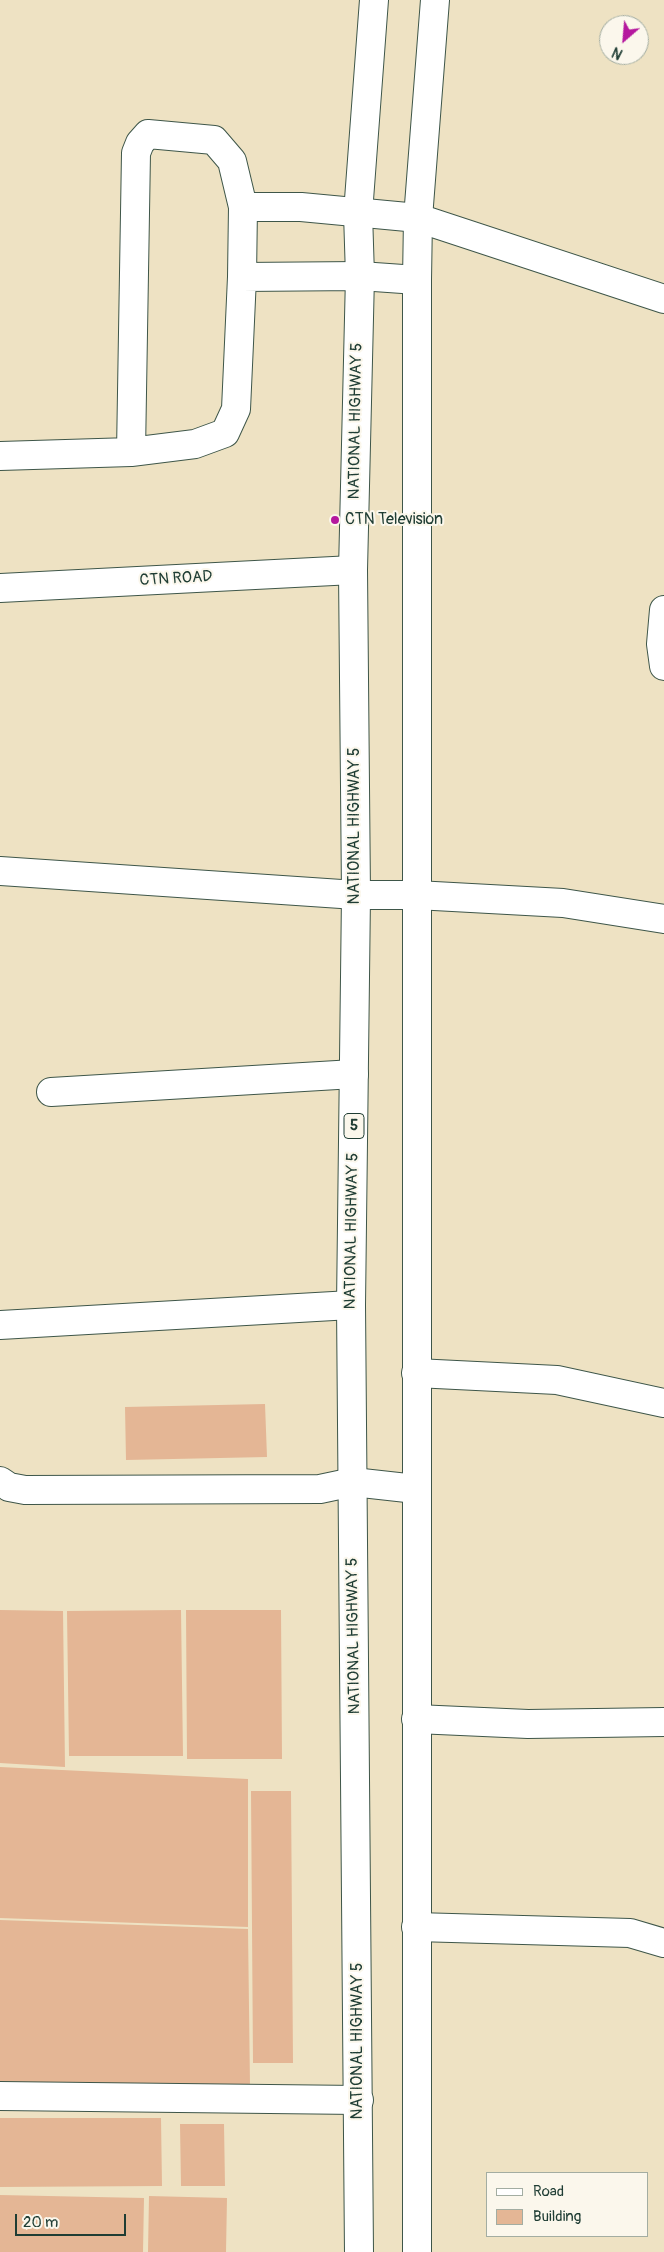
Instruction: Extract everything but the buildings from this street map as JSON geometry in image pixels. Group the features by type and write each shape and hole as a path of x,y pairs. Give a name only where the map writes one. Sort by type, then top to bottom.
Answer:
{"main road":[{"name":"NATIONAL HIGHWAY 5","path":"359,2252 350,1305 356,895 353,570 360,276 358,213 374,0"},
{"path":"417,2252 417,280 418,218 435,0"},
{"path":"0,456 131,452 195,444 225,433 236,409 243,207 232,161 214,140 148,134 140,142 136,153 131,452"},
{"path":"243,207 301,207 418,218 664,299"},
{"path":"242,277 360,276 417,280"},
{"name":"CTN ROAD","path":"0,588 353,570"},
{"path":"664,610 661,644 664,666"},
{"path":"0,872 356,895 416,895 563,903 664,919"},
{"path":"51,1092 354,1074"},
{"path":"0,1325 350,1305"},
{"path":"416,1373 557,1380 664,1403"},
{"path":"0,1481 9,1487 25,1490 320,1489 352,1482 416,1490"},
{"path":"416,1719 528,1724 664,1722"},
{"path":"416,1927 630,1934 664,1943"},
{"path":"0,2096 359,2100"}],"place":[{"name":"CTN Television","path":"335,520"}]}
